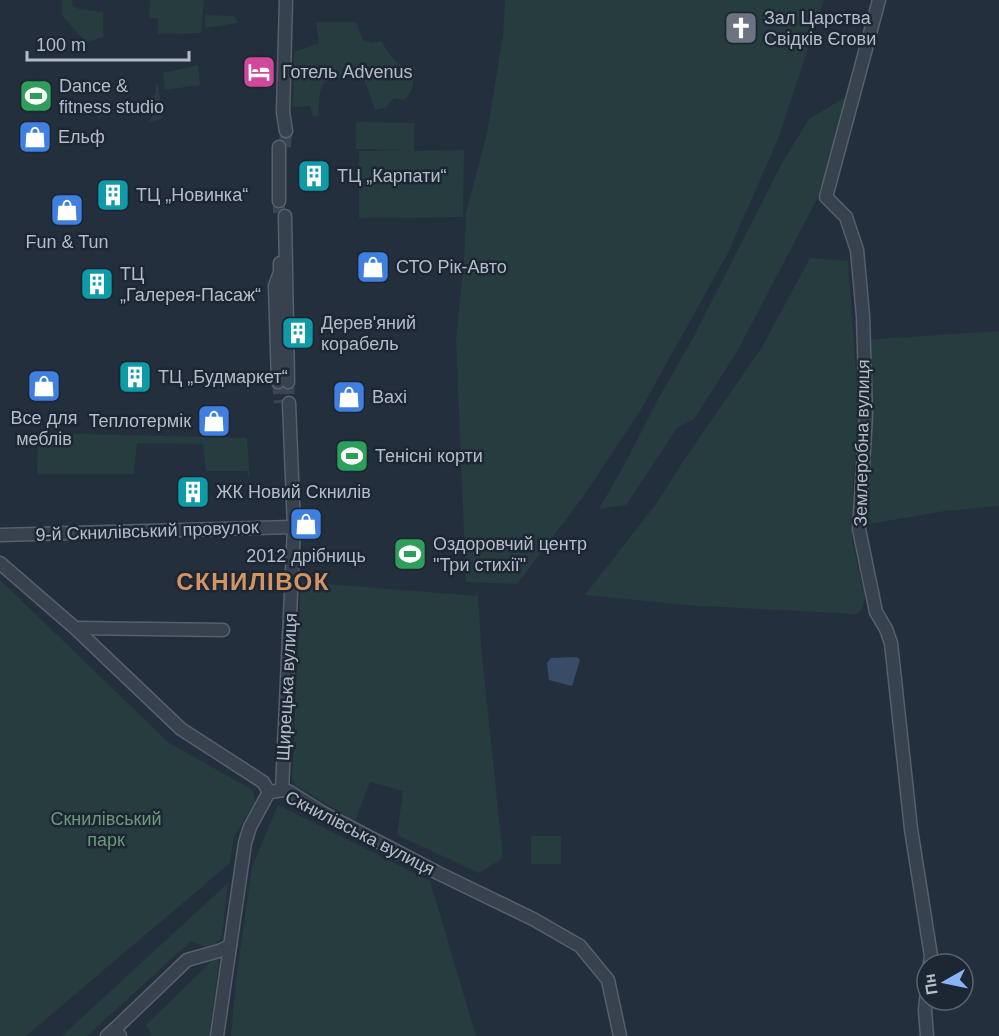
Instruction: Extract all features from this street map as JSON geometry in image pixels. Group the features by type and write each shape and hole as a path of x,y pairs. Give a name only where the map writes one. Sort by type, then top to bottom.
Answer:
{"street":[{"path":"283,127 286,0"},
{"name":"Землеробна вулиця","path":"879,0 826,197 846,217 857,250 863,315 866,416 859,529 876,612 886,629 891,644 911,829 930,952"},
{"path":"282,147 282,201"},
{"path":"282,219 283,382"},
{"name":"Щирецька вулиця","path":"282,790 294,527 286,406"},
{"name":"9-й Скнилівський провулок","path":"0,535 294,527"},
{"name":"Скнилівська вулиця","path":"0,563 75,628 181,729 263,782 268,792 282,790 290,792 325,814 533,919 580,946 608,980 620,1036"},
{"path":"75,628 223,630"},
{"path":"217,1036 244,843 268,792"},
{"path":"114,1034 184,962 219,951 230,945"},
{"path":"925,1012 927,1036"}],"green space":[{"path":"62,0 72,0 73,6 79,9 103,12 103,37 87,42 83,39 62,15"},
{"path":"150,0 204,0 201,33 158,34 158,18 149,18"},
{"path":"505,0 824,0 778,139 728,253 640,411 583,497 517,584 466,582 456,339 464,261 466,213 487,133 503,35"},
{"path":"205,15 234,16 238,23 205,28"},
{"path":"316,22 356,22 363,40 373,43 381,41 396,62 405,66 419,67 412,71 412,87 407,97 404,100 394,98 385,108 375,110 365,81 357,75 337,78 325,83 320,93 319,115 313,117 310,106 293,107 294,52 319,43"},
{"path":"198,65 200,85 165,90 163,73"},
{"path":"158,84 163,118 148,123 153,114 147,98 156,93 155,85"},
{"path":"844,98 848,105 816,201 738,350 694,419 677,428 626,505 599,509 693,338 782,163 809,119"},
{"path":"356,122 415,123 414,151 464,150 463,217 359,218 359,151 406,150 356,149"},
{"path":"810,258 848,261 859,414 853,484 852,540 865,597 862,610 855,614 686,605 585,595 656,504 762,347"},
{"path":"999,331 999,506 945,511 869,524 861,521 866,340"},
{"path":"38,433 247,438 250,482 247,471 206,471 203,444 137,443 134,474 37,474"},
{"name":"Скнилівський парк","path":"0,580 169,743 253,790 255,802 234,837 230,863 26,1036 0,1036"},
{"path":"301,582 478,596 503,858 479,873 397,835 403,791 370,782 355,821 295,785 292,778"},
{"path":"278,805 430,881 476,1036 231,1036 236,980 252,867"},
{"path":"531,836 561,836 561,864 531,864"},
{"path":"228,883 222,937 210,949 191,941 87,1036 62,1036"},
{"path":"215,958 219,962 209,1036 152,1036 146,1025"}],"water":[{"path":"577,657 580,660 572,686 549,680 547,663 551,658"}],"tunnel":[{"path":"285,147 286,131"},
{"path":"279,201 279,216"},
{"path":"278,382 280,403"},
{"path":"288,382 289,403"}],"place":[{"name":"Зал Царства Свідків Єгови","path":"741,28"},
{"name":"Готель Advenus","path":"259,72"},
{"name":"Dance & fitness studio","path":"36,96"},
{"name":"Ельф","path":"35,137"},
{"name":"ТЦ „Карпати“","path":"314,176"},
{"name":"ТЦ „Новинка“","path":"113,195"},
{"name":"Fun & Tun","path":"67,210"},
{"name":"СТО Рік-Авто","path":"373,267"},
{"name":"ТЦ „Галерея-Пасаж“","path":"97,284"},
{"name":"Дерев'яний корабель","path":"298,333"},
{"name":"ТЦ „Будмаркет“","path":"135,377"},
{"name":"Все для меблів","path":"44,386"},
{"name":"Baxi","path":"349,397"},
{"name":"Теплотермік","path":"214,421"},
{"name":"Тенісні корти","path":"352,456"},
{"name":"ЖК Новий Скнилів","path":"193,492"},
{"name":"2012 дрібниць","path":"306,524"},
{"name":"Оздоровчий центр \"Три стихії\"","path":"410,554"}],"district":[{"name":"СКНИЛІВОК","path":"253,582"}]}
